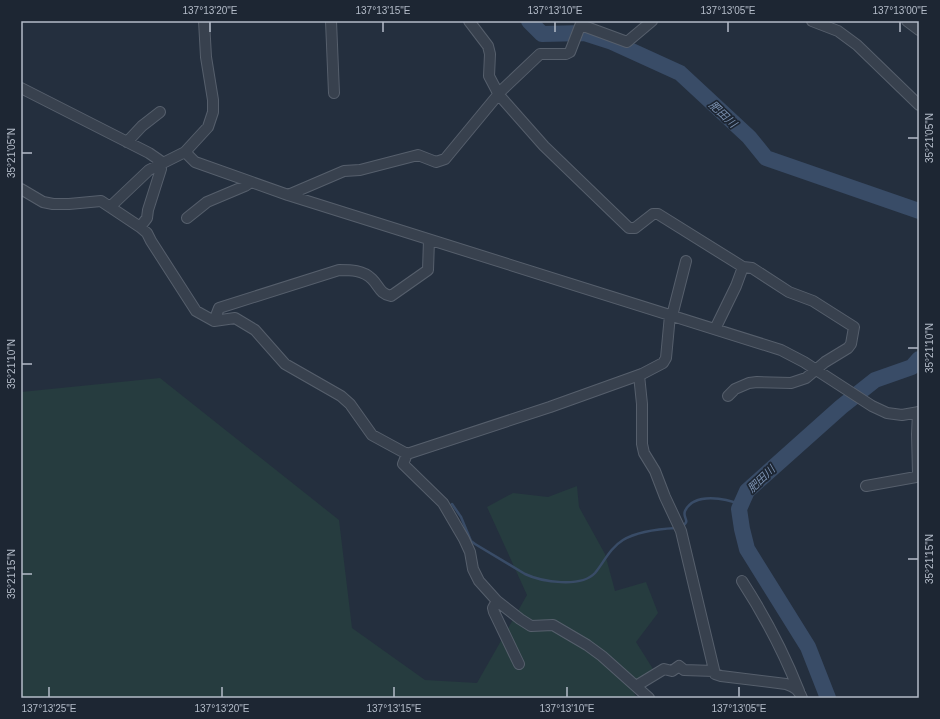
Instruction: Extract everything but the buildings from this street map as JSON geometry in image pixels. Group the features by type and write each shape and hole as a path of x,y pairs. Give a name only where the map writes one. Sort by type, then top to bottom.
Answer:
{"street":[{"path":"110,207 148,170 185,152 208,127 213,112 213,100 206,57 204,21"},
{"path":"331,21 334,92"},
{"path":"469,21 488,46 490,54 489,76 499,95 544,146 629,228 635,228 653,214 658,214 743,267 752,268 789,292 813,301 854,327 851,344 848,348 815,369 806,378 797,382 749,383 735,390 728,396"},
{"path":"288,195 344,171 360,170 418,155 436,162 445,159 502,90 540,54 566,54 570,52 581,24 627,42 652,21"},
{"path":"812,21 838,31 857,45 919,105"},
{"path":"907,21 919,30"},
{"path":"21,88 148,153 161,163"},
{"path":"127,142 142,126 160,112"},
{"path":"185,152 195,162 288,195 781,350 815,369 872,406 886,413 902,415 918,412 918,474 916,477 866,486"},
{"path":"140,227 147,218 148,210 161,169 161,163"},
{"path":"187,218 207,202 251,182"},
{"path":"21,188 43,202 69,204 101,201 140,227 147,233 196,311 214,320 236,318 254,330 285,364 341,396 350,404 372,435 407,454 642,374 663,363 666,358 671,315 686,261"},
{"path":"214,320 219,308 339,270 358,270 372,278 383,294 391,296 428,270 429,240"},
{"path":"715,329 736,286 743,267"},
{"path":"642,374 639,375 642,404 642,444 644,453 654,471 681,531 715,674 786,684 794,686 801,694"},
{"path":"407,454 403,464 443,503 464,539 470,552 473,569 479,581 499,603 531,626 553,625 570,635 602,656 649,698"},
{"path":"742,581 791,671 801,694"},
{"path":"499,603 494,608 494,612 522,662"},
{"path":"636,686 664,670 672,671 679,666 684,670 714,671"}],"green space":[{"path":"160,378 339,520 352,628 425,680 477,683 527,595 487,507 513,493 548,497 577,486 579,507 605,554 615,591 646,582 658,613 636,642 653,669 634,693 637,698 21,698 21,392"}],"waterway":[{"name":"肥田川","path":"529,21 542,34 584,33 612,42 680,73 749,137 766,158 919,211"},
{"name":"肥田川","path":"828,698 808,647 747,549 739,509 747,491 841,407 875,380 912,367 919,359"},
{"path":"681,527 686,523 684,514 685,511 689,505 695,501 711,498 727,500 741,505"},
{"path":"452,504 461,517 471,541 525,574 551,581 571,582 589,578 595,573 614,547 623,540 655,530 676,528"}]}
